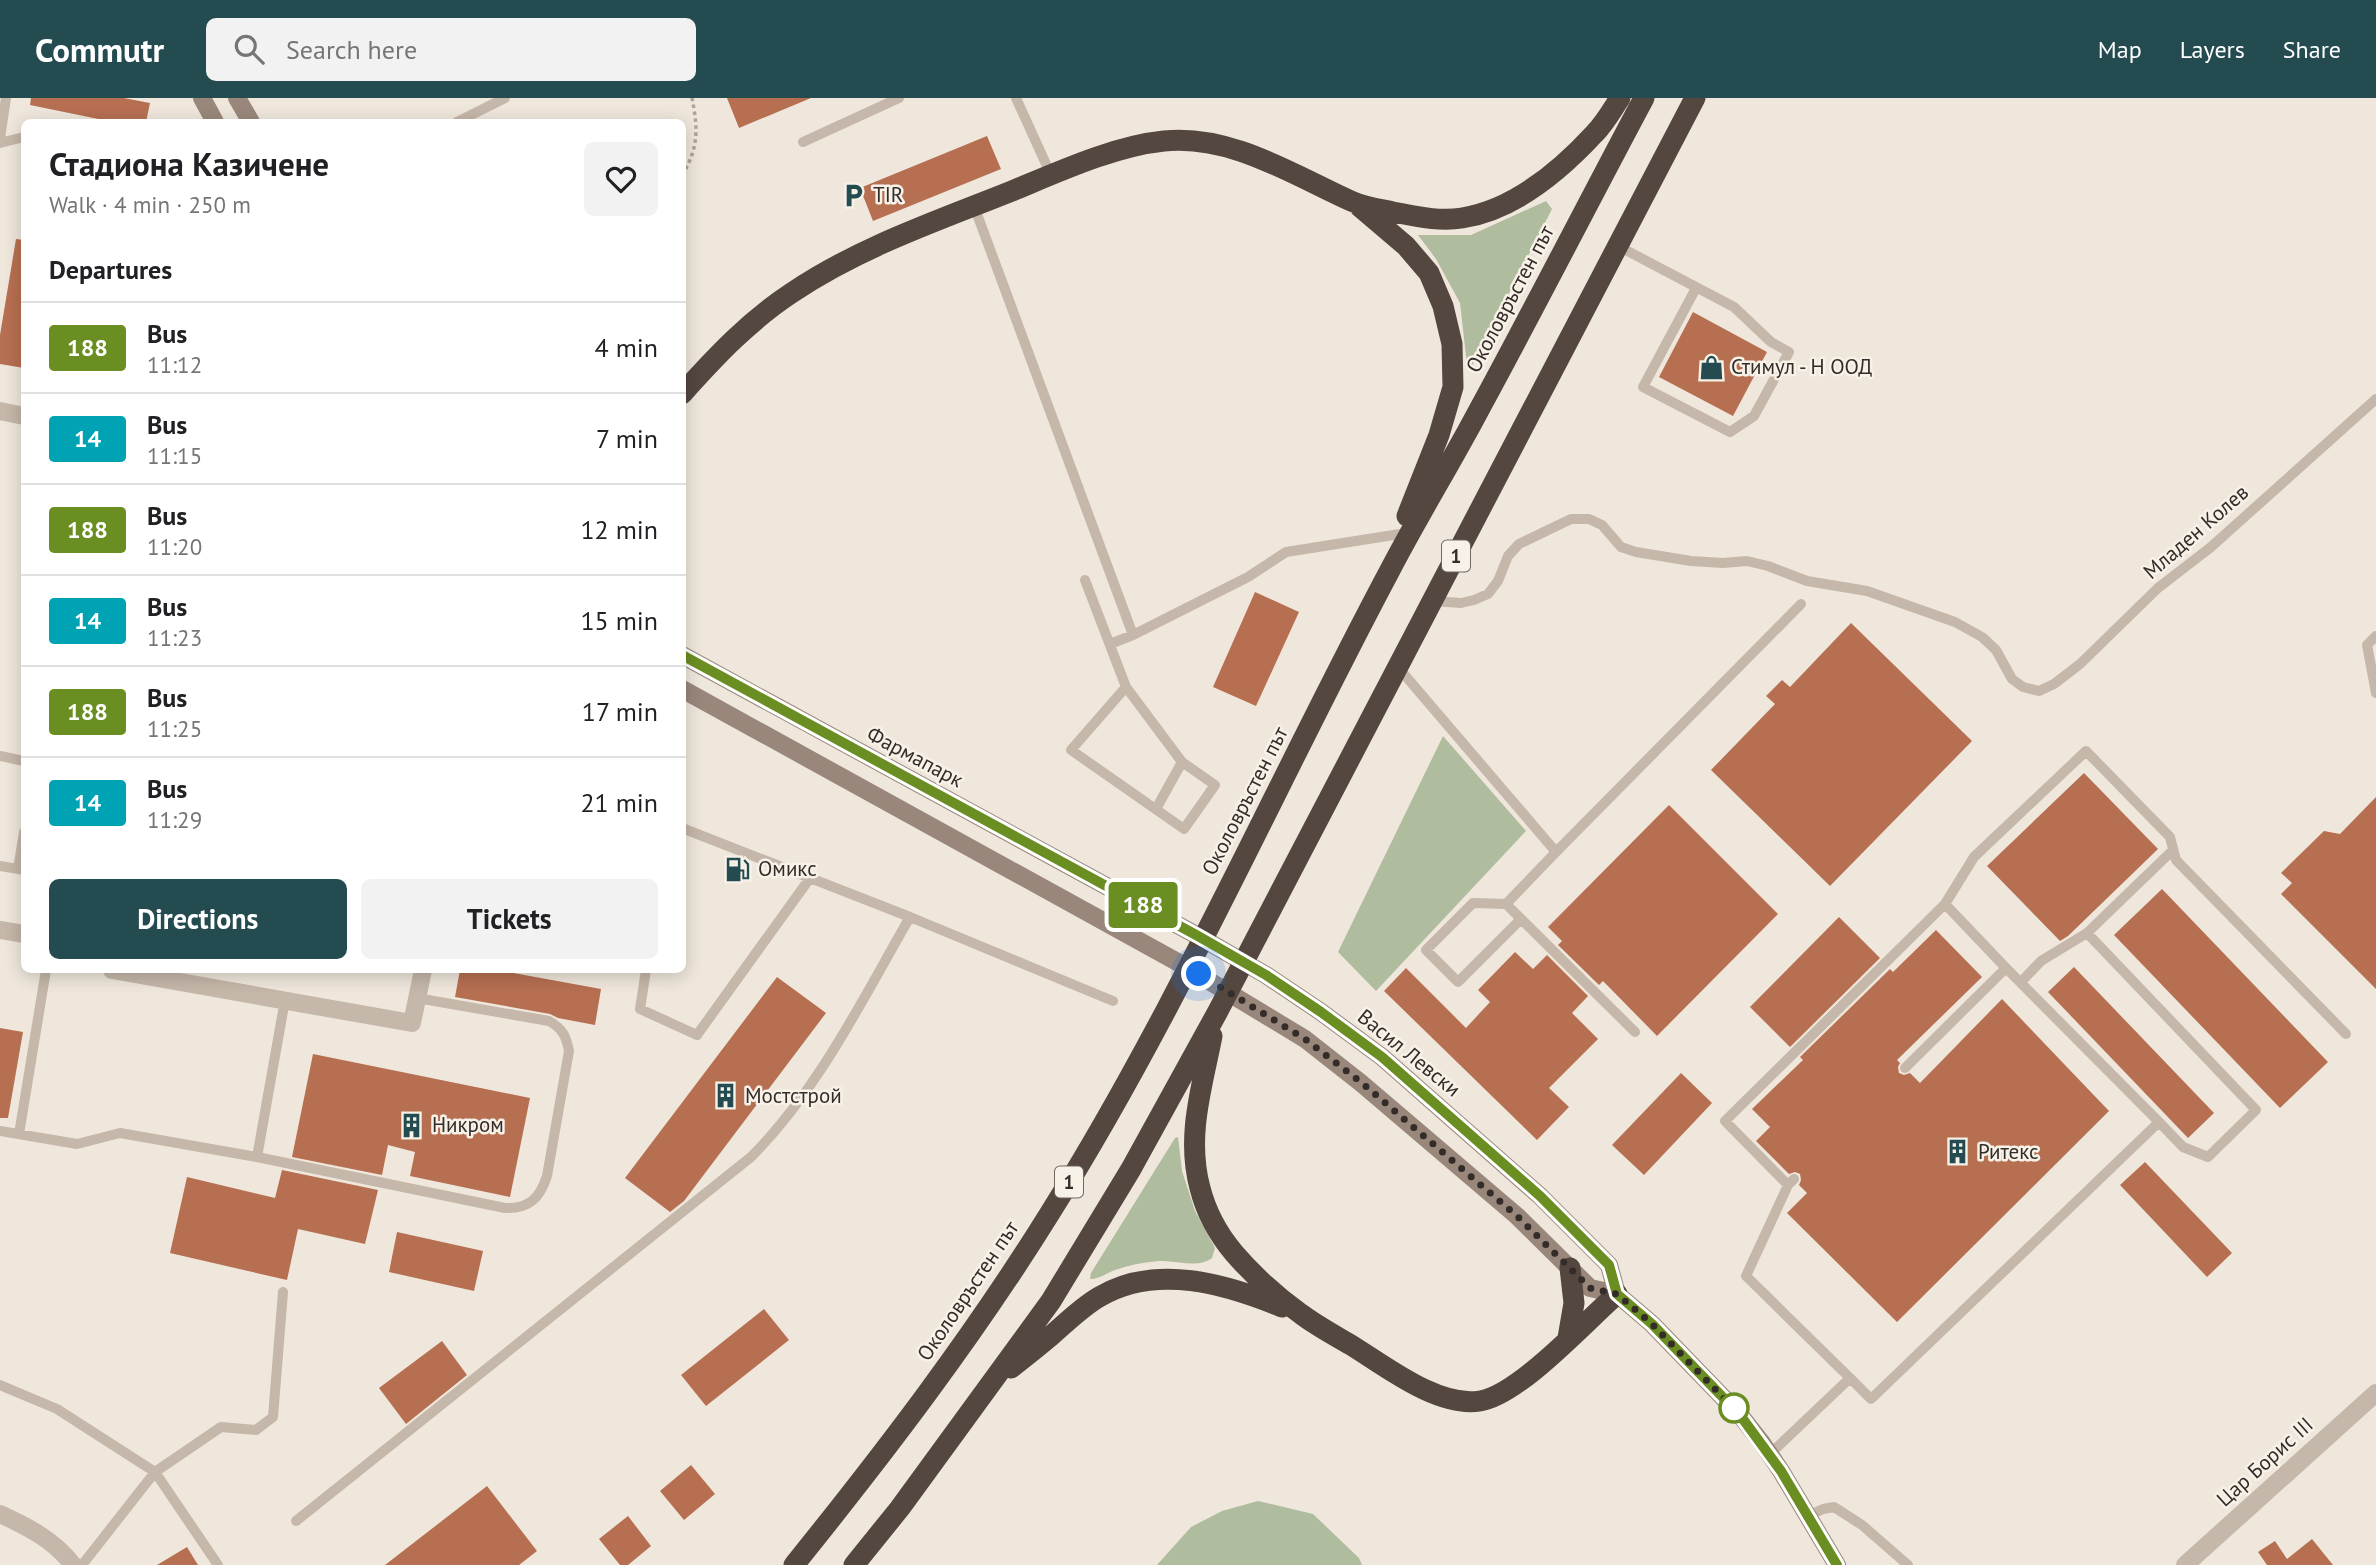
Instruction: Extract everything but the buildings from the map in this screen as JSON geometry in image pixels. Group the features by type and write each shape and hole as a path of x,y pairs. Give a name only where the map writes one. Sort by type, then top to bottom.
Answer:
{"highway":[{"path":"686,390 751,323 792,292 840,264 902,235 1121,150 1166,141 1217,144 1263,160 1354,203 1421,218 1461,218 1497,208 1529,191 1597,132 1620,98"},
{"name":"Околовръстен път","path":"794,1565 910,1418 975,1327 1051,1212 1133,1068 1198,946 1389,570 1479,411 1644,98"},
{"name":"1","path":"854,1565 994,1382 1051,1301 1105,1213 1217,1013 1695,98"},
{"path":"1354,203 1406,246 1429,273 1443,306 1452,344 1453,387 1439,435 1400,534 1389,570"},
{"path":"1217,1013 1195,1117 1193,1152 1200,1189 1213,1223 1234,1252 1261,1281 1300,1314 1395,1373 1432,1392 1459,1401 1481,1401 1502,1393 1525,1378 1617,1294"},
{"path":"1568,1338 1574,1303 1570,1268"},
{"path":"994,1382 1100,1296 1143,1282 1178,1279 1215,1284 1250,1294 1300,1314"}],"street":[{"path":"202,98 213,119"},
{"path":"237,98 249,119"},
{"path":"0,411 21,415"},
{"name":"Фармапарк","path":"686,657 1127,897"},
{"name":"Васил Левски","path":"686,691 1111,924 1305,1039 1517,1216 1590,1288 1617,1294 1652,1324 1740,1415 1769,1454 1837,1565"},
{"name":"Васил Левски","path":"1127,897 1266,975 1382,1057 1540,1196 1609,1265 1617,1294"},
{"path":"0,930 21,934"},
{"path":"129,973 412,1023 422,973"},
{"name":"Цар Борис III","path":"2185,1565 2376,1393"},
{"path":"0,1514 48,1539 64,1552 73,1565"}],"lane":[{"path":"6,98 0,140 21,137"},
{"path":"463,119 505,98"},
{"path":"803,142 899,98"},
{"path":"1016,98 1051,175"},
{"path":"974,206 1133,635"},
{"path":"1618,246 1734,307 1771,342 1789,352 1754,416 1730,432 1643,387 1696,288"},
{"name":"Младен Колев","path":"1432,601 1461,603 1488,594 1498,581 1508,556 1519,544 1571,519 1589,519 1602,525 1621,547 1636,552 1691,561 1746,561 1768,566 1807,581 1867,591 1955,622 1982,637 1996,650 2012,679 2023,687 2039,691 2054,684 2080,664 2158,588 2211,547 2376,399"},
{"path":"1110,644 1248,577 1286,552 1400,534"},
{"path":"1085,580 1126,687 1182,762 1214,785 1184,829 1071,750 1126,687"},
{"path":"1506,904 1801,604"},
{"path":"2376,636 2367,645 2376,693"},
{"path":"1397,666 1556,852"},
{"path":"2159,1122 1871,1399 1746,1276 1791,1182 1725,1121 1945,904 1974,857 2086,751 2170,838 2176,860 2346,1034"},
{"path":"0,756 21,760"},
{"path":"1156,809 1182,762"},
{"path":"686,830 910,917 1113,1001"},
{"path":"2021,982 2041,961 2087,933 2173,850"},
{"path":"0,866 21,870"},
{"path":"646,973 640,1009 697,1035 810,878"},
{"path":"1521,919 1458,982 1426,950 1473,903 1506,904 1635,1032"},
{"path":"1945,904 2183,1147 2208,1157 2256,1110 2087,933"},
{"path":"296,1521 751,1157 778,1130 814,1082 910,917"},
{"path":"1905,1068 2006,968"},
{"path":"19,1134 46,973"},
{"path":"0,1131 77,1144 120,1133 257,1157 505,1208 518,1208 533,1202 542,1191 547,1176 569,1051 566,1037 560,1027 550,1021 417,998"},
{"path":"257,1157 285,1000"},
{"path":"82,1565 155,1472 221,1427 256,1430 273,1417 283,1292"},
{"path":"1769,1454 1850,1378"},
{"path":"0,1385 57,1409 155,1472 218,1565"},
{"path":"1808,1516 1823,1508 1834,1507 1861,1525 1908,1565"}],"path":[{"path":"686,169 691,161 698,126 692,98"}],"green space":[{"path":"1546,201 1552,209 1471,368 1467,365 1460,303 1436,259 1418,235 1471,235"},
{"path":"1443,736 1526,831 1376,991 1338,952"},
{"path":"1178,1137 1182,1171 1195,1211 1215,1248 1212,1258 1193,1264 1166,1261 1142,1263 1090,1279 1091,1273"},
{"path":"1258,1501 1313,1514 1359,1558 1362,1565 1157,1565 1191,1527 1222,1511"}],"bus line":[{"name":"188","path":"686,657 1266,975 1382,1057 1540,1196 1609,1265 1617,1294 1652,1324 1740,1415 1762,1443 1837,1565"}],"place":[{"name":"TIR","path":"853,195"},
{"name":"Стимул - Н ООД","path":"1711,367"},
{"name":"Омикс","path":"738,869"},
{"name":"Мостстрой","path":"725,1096"},
{"name":"Никром","path":"412,1125"},
{"name":"Ритекс","path":"1958,1152"}],"route":[{"path":"1199,974 1305,1039 1362,1083 1517,1216 1590,1288 1617,1294 1652,1324 1740,1415 1734,1408"}]}
